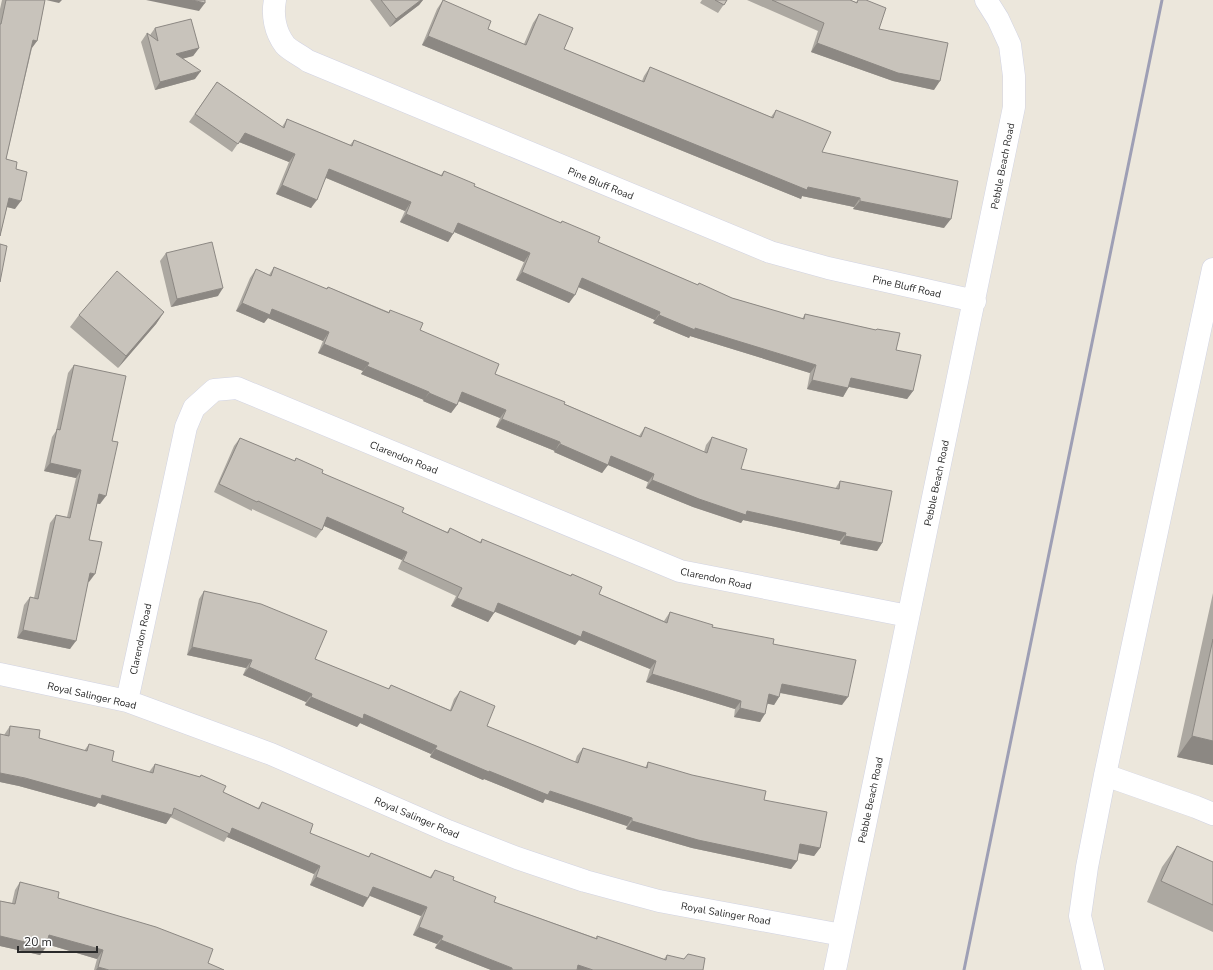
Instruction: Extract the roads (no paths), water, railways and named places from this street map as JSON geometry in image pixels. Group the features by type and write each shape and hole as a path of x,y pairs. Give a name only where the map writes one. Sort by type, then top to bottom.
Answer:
{"street":[{"name":"Pine Bluff Road","path":"275,0 273,6 275,28 285,46 308,61 770,252 828,268 975,301"},
{"name":"Pebble Beach Road","path":"835,970 975,301 1014,107 1014,76 1010,45 998,19 986,0"},
{"path":"1093,970 1080,916 1087,867 1105,775 1213,269"},
{"name":"Clarendon Road","path":"127,701 186,427 194,408 214,390 237,388 680,571 908,616"},
{"name":"Royal Salinger Road","path":"0,674 127,701 271,754 455,834 517,858 586,882 659,901 842,935"},
{"path":"1105,775 1213,814"}],"railway":[{"path":"964,970 1162,0"}]}
